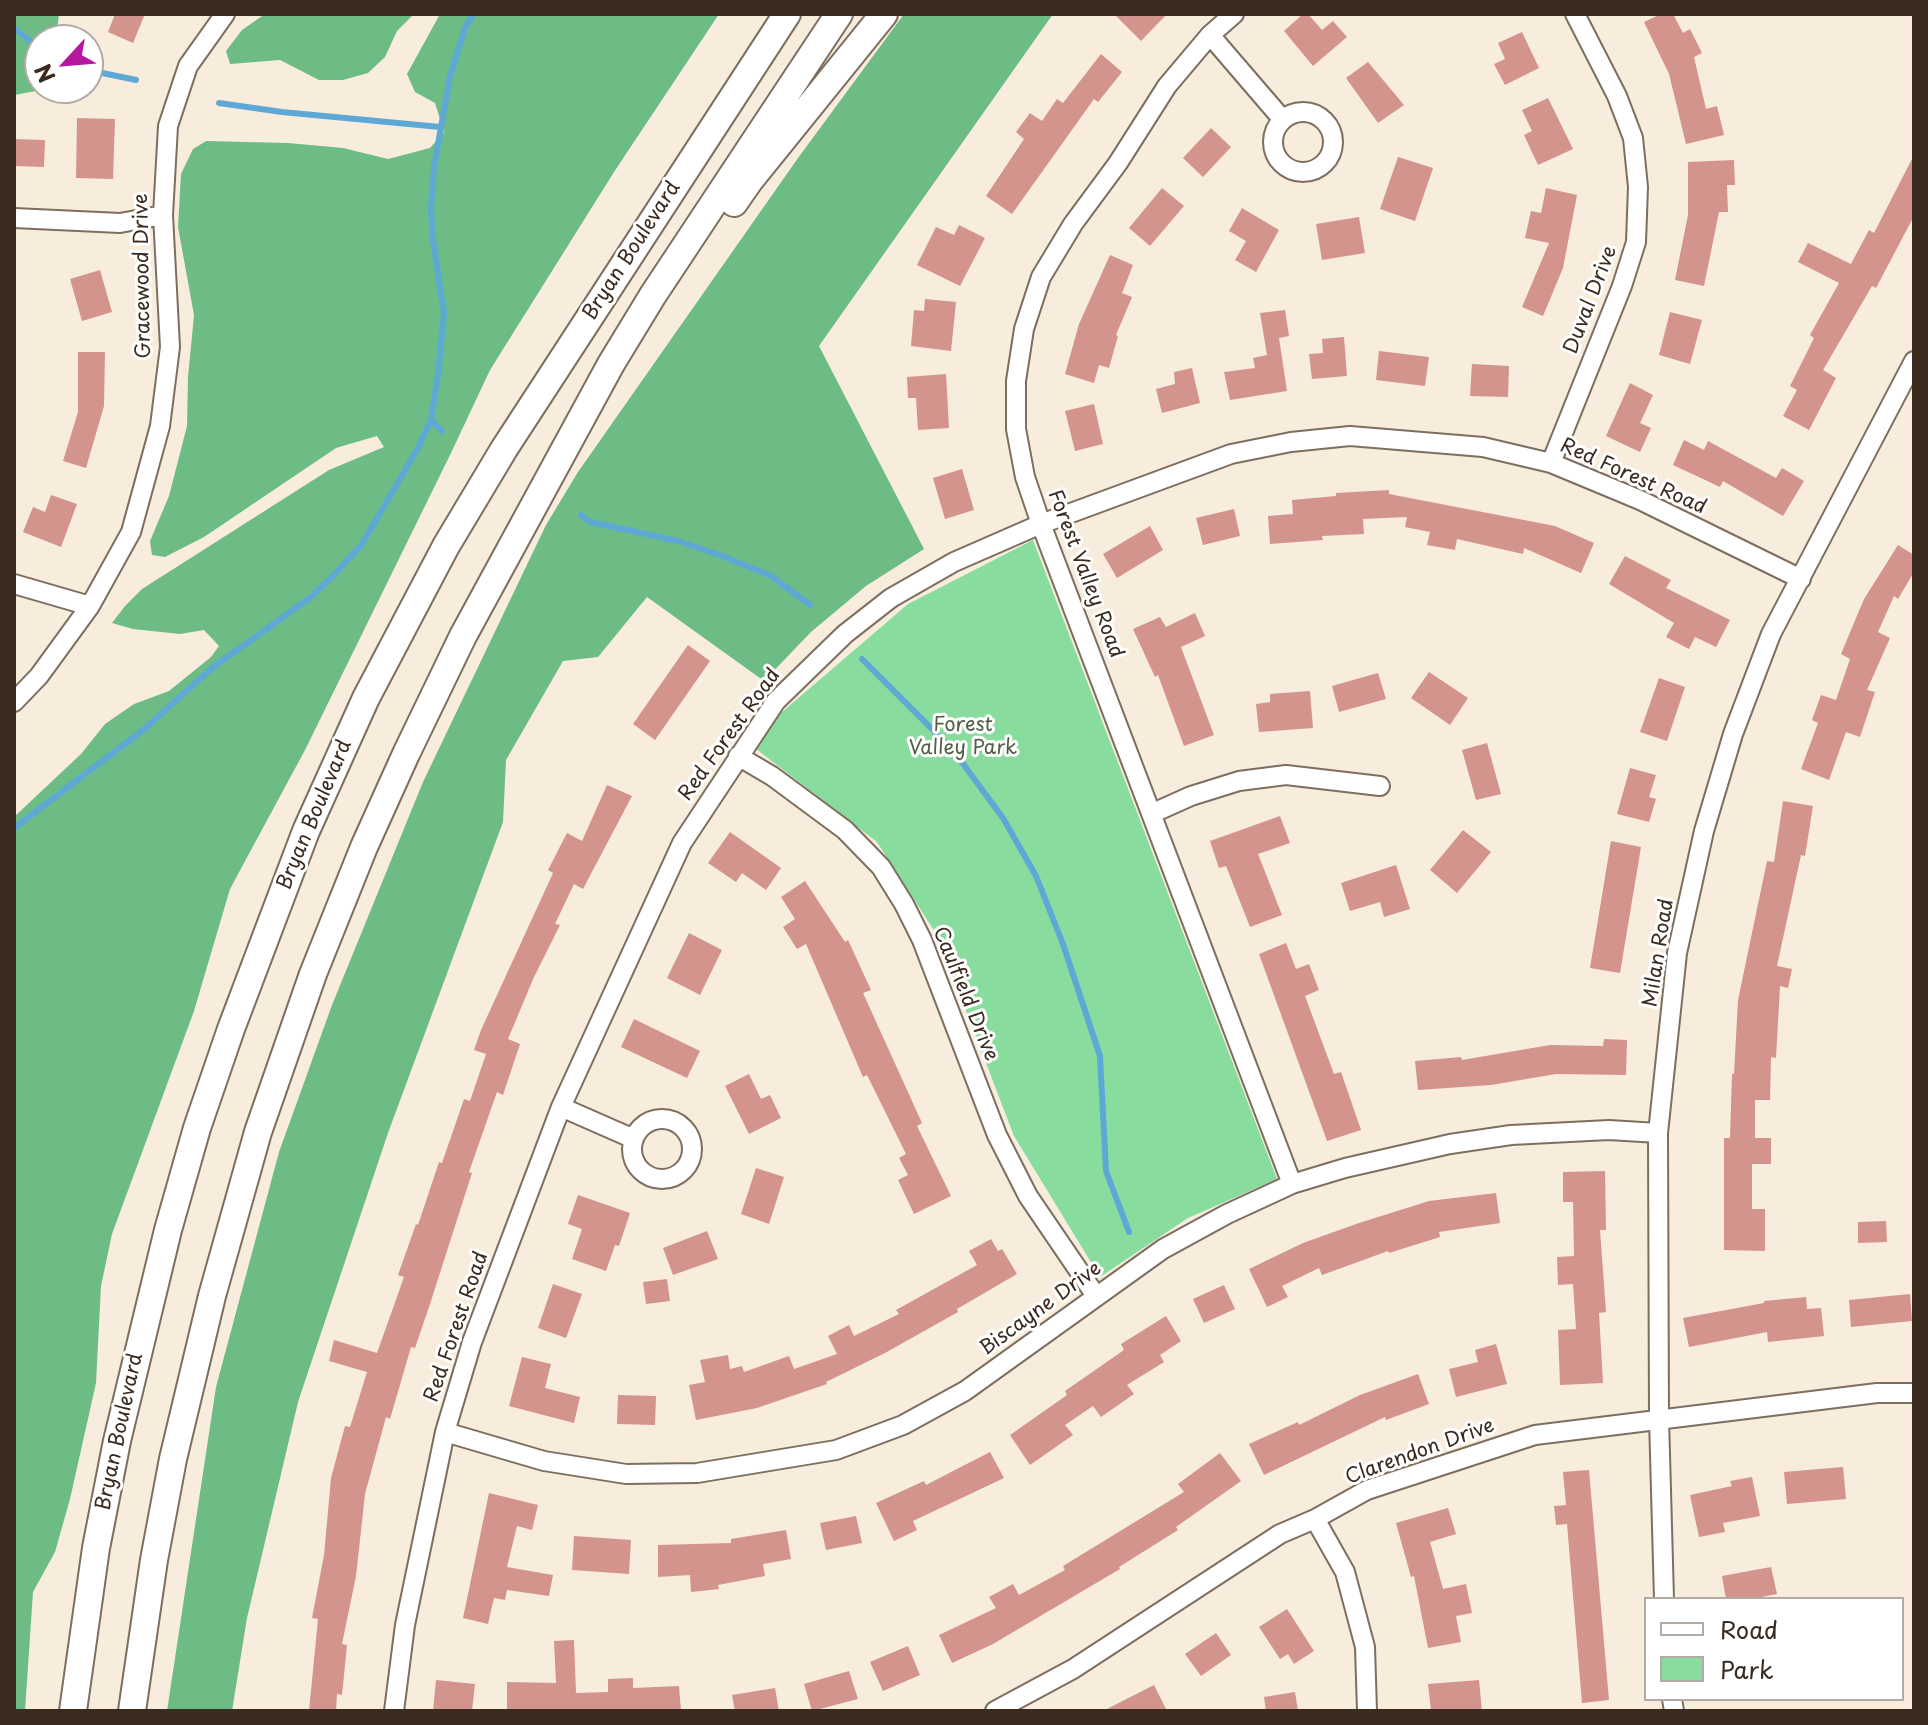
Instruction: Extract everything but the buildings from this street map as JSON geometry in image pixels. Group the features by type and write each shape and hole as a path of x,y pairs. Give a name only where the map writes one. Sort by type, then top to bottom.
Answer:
{"highway":[{"name":"Bryan Boulevard","path":"73,1711 94,1564 117,1441 168,1230 197,1128 231,1029 306,831 372,685 446,546 512,437 787,14"},
{"name":"Bryan Boulevard","path":"132,1711 157,1545 198,1350 254,1145 348,888 406,754 463,636 611,364 653,295 839,14"},
{"path":"611,364 655,319 750,180 884,14"}],"street":[{"name":"Gracewood Drive","path":"14,702 39,676 90,606 131,532 160,426 170,347 163,215 168,126 188,66 225,14"},
{"name":"Forest Valley Road","path":"1234,14 1210,35 1167,86 1118,163 1073,224 1041,277 1024,329 1016,381 1016,429 1025,477 1041,524 1292,1184"},
{"name":"Duval Drive","path":"1551,463 1622,286 1636,242 1638,187 1633,138 1617,96 1575,14"},
{"path":"1210,35 1283,120"},
{"path":"14,218 120,223 163,215"},
{"name":"Milan Road","path":"1664,1597 1659,1418 1658,1133 1677,953 1704,831 1733,734 1771,634 1914,361"},
{"name":"Red Forest Road","path":"394,1711 405,1625 445,1432 472,1342 561,1107 682,843 776,701 845,634 883,604 954,562 1041,524 1231,454 1291,442 1350,436 1483,447 1551,463 1640,500 1801,579"},
{"path":"14,584 90,606"},
{"name":"Caulfield Drive","path":"738,756 772,776 845,830 881,867 922,940 997,1135 1028,1196 1096,1296"},
{"path":"1153,813 1191,796 1239,781 1286,775 1380,786"},
{"path":"561,1107 634,1139"},
{"name":"Biscayne Drive","path":"445,1432 544,1461 626,1474 697,1473 836,1450 903,1425 965,1391 1163,1249 1227,1214 1292,1184 1345,1168 1450,1144 1511,1135 1609,1130 1658,1133"},
{"name":"Clarendon Drive","path":"995,1711 1073,1669 1280,1534 1315,1519 1367,1490 1535,1435 1877,1393 1914,1393"},
{"path":"1315,1519 1345,1572 1365,1647 1367,1711"}],"green space":[{"path":"14,14 59,14 58,24 24,24 24,93 14,95"},
{"path":"265,14 414,14 397,31 385,57 368,73 343,80 319,80 280,60 230,64 226,51 242,30"},
{"path":"440,14 719,14 614,172 490,370 305,750 230,889 194,1011 112,1234 101,1286 96,1383 55,1552 33,1592 25,1711 14,1711 14,817 81,754 105,724 134,704 169,691 211,657 219,646 204,630 180,634 133,629 112,623 142,589 329,470 384,447 377,436 336,448 204,537 165,557 152,555 150,541 169,496 187,426 194,315 178,227 181,174 193,149 206,141 288,143 343,148 388,159 430,148 444,132 435,103 415,92 407,74"},
{"path":"904,14 1053,14 819,346 924,549 866,586 811,632 764,681 647,597 598,657 563,661 506,760 503,822 388,1133 298,1402 247,1618 232,1711 167,1711 216,1387 279,1152 332,1005 423,782 546,525 578,472 798,158"},
{"name":"Forest Valley Park","path":"1033,540 1277,1179 1188,1218 1100,1277 1014,1136 937,935 877,842 747,742 908,604"}],"waterway":[{"path":"14,828 142,731 212,668 311,597 362,544 418,448 431,420 444,313 433,241 431,209 434,167 450,76 465,28 473,14"},
{"path":"14,28 24,36"},
{"path":"104,73 136,80"},
{"path":"219,103 440,127"},
{"path":"431,420 442,431"},
{"path":"581,515 590,522 678,541 725,557 771,576 810,605"},
{"path":"862,659 953,750 1003,818 1036,876 1063,944 1100,1056 1106,1171 1129,1232"}]}
